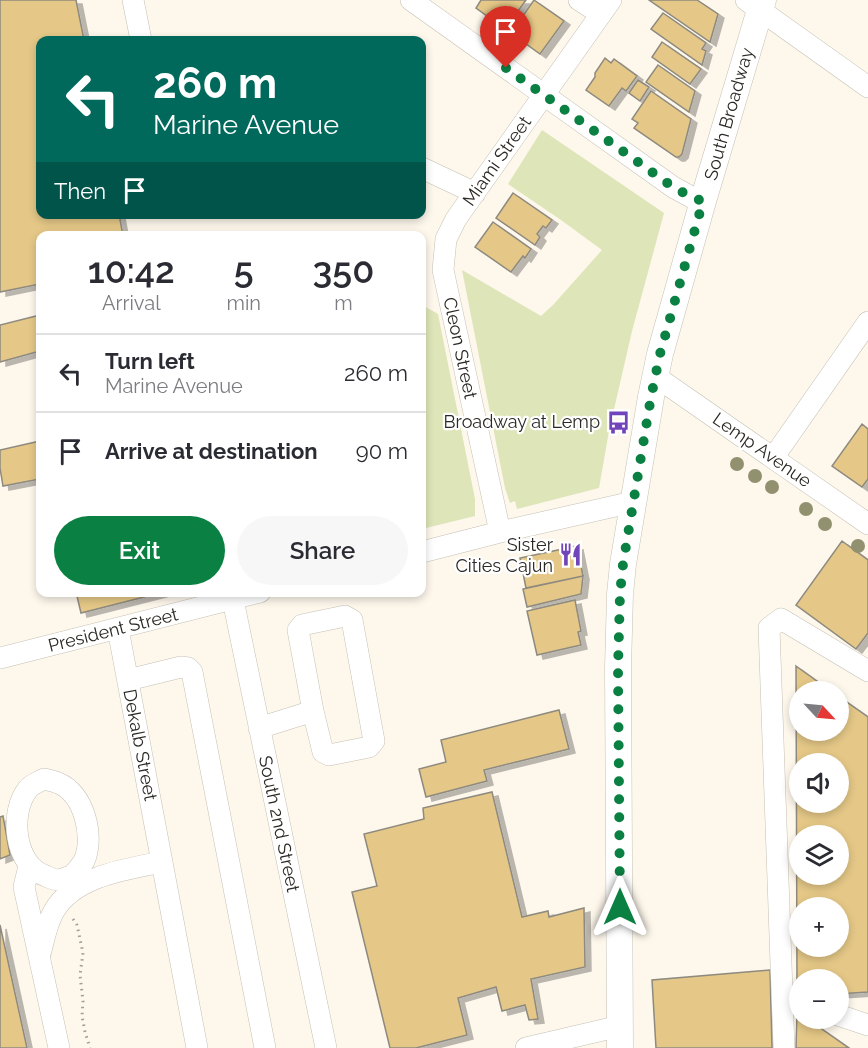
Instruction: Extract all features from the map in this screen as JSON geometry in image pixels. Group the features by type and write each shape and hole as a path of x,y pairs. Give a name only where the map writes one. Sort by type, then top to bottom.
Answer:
{"main road":[{"name":"South Broadway","path":"620,1037 618,629 623,564 665,336 756,3"}],"street":[{"path":"133,0 140,36"},
{"path":"411,0 673,187 703,201"},
{"path":"579,0 606,7"},
{"path":"756,3 866,83"},
{"name":"Miami Street","path":"443,270 446,239 456,219 606,7"},
{"path":"426,170 475,193"},
{"name":"Cleon Street","path":"443,270 500,532"},
{"path":"772,458 868,322"},
{"name":"Lemp Avenue","path":"656,376 868,524"},
{"path":"426,551 633,502"},
{"name":"President Street","path":"0,658 118,629 230,597"},
{"name":"South 2nd Street","path":"233,597 326,1048"},
{"path":"345,616 352,620 374,741 369,747 329,755 323,752 313,711 298,630 302,625 345,616"},
{"path":"789,969 769,628 781,619 868,672"},
{"name":"Dekalb Street","path":"118,629 197,1048"},
{"path":"128,680 181,667 188,668 192,672 265,1048"},
{"path":"259,728 313,711"},
{"path":"40,955 54,912 76,881 84,861 89,836 84,811 72,793 59,783 44,779 30,786 20,801 16,819 18,839 29,866 40,874 57,880 76,881 162,862"},
{"path":"29,866 24,887 59,1048"},
{"path":"784,1048 789,1012"},
{"path":"849,1019 868,1025"},
{"path":"526,1048 620,1037"}],"green space":[{"path":"542,130 664,213 632,331 609,431 599,488 517,509 515,501 510,503 505,488 462,270 541,316 602,250 508,184"},
{"path":"426,307 438,314 475,499 475,516 426,528"}],"building":[{"path":"0,0 76,0 83,36 36,36 36,219 120,219 122,231 36,231 36,285 0,292"},
{"path":"481,0 526,0 505,29 476,8"},
{"path":"534,0 564,21 540,54 511,33"},
{"path":"649,0 697,0 718,14 710,42"},
{"path":"663,13 706,43 702,49 706,51 702,65 651,29"},
{"path":"662,42 701,69 690,84 652,57"},
{"path":"605,58 611,63 614,59 637,76 626,91 622,88 609,106 586,90"},
{"path":"658,65 695,91 689,112 646,82"},
{"path":"638,80 649,87 640,101 629,93"},
{"path":"651,91 691,119 682,154 679,157 634,128 638,123 632,119"},
{"path":"513,193 552,220 537,234 540,237 535,245 496,218"},
{"path":"493,222 531,249 511,272 475,247"},
{"path":"36,316 36,352 0,362 0,325"},
{"path":"862,424 868,429 868,479 862,487 832,466"},
{"path":"36,442 36,480 3,486 0,450"},
{"path":"842,541 868,560 868,633 856,649 796,605"},
{"path":"577,546 583,576 526,588 520,558"},
{"path":"583,576 581,594 527,607 523,589"},
{"path":"77,597 144,597 81,613"},
{"path":"575,600 581,631 578,632 581,645 537,655 527,611"},
{"path":"796,666 817,681 796,681"},
{"path":"849,704 868,717 868,992 849,993 849,969 797,969 797,957 849,957 849,897 797,897 797,885 849,885 849,825 796,825 796,813 849,813 849,753 796,753 796,741 849,741"},
{"path":"559,710 569,749 484,770 487,781 426,797 419,769 446,762 441,740"},
{"path":"492,792 522,917 548,911 549,917 584,908 585,967 531,979 538,1019 529,1020 525,1005 502,1011 496,987 458,998 467,1035 416,1048 390,1048 352,892 377,886 364,834 424,819 423,808"},
{"path":"3,816 10,855 0,859 0,817"},
{"path":"0,925 27,1048 0,1048"},
{"path":"770,970 772,1048 656,1048 652,980"},
{"path":"797,1029 822,1029 849,1048 796,1048"}],"place":[{"name":"Broadway at Lemp","path":"618,422"},
{"name":"Sister Cities Cajun","path":"571,555"}],"route":[{"path":"506,68 673,187 703,201 660,354 623,564 618,629 620,907"}]}
